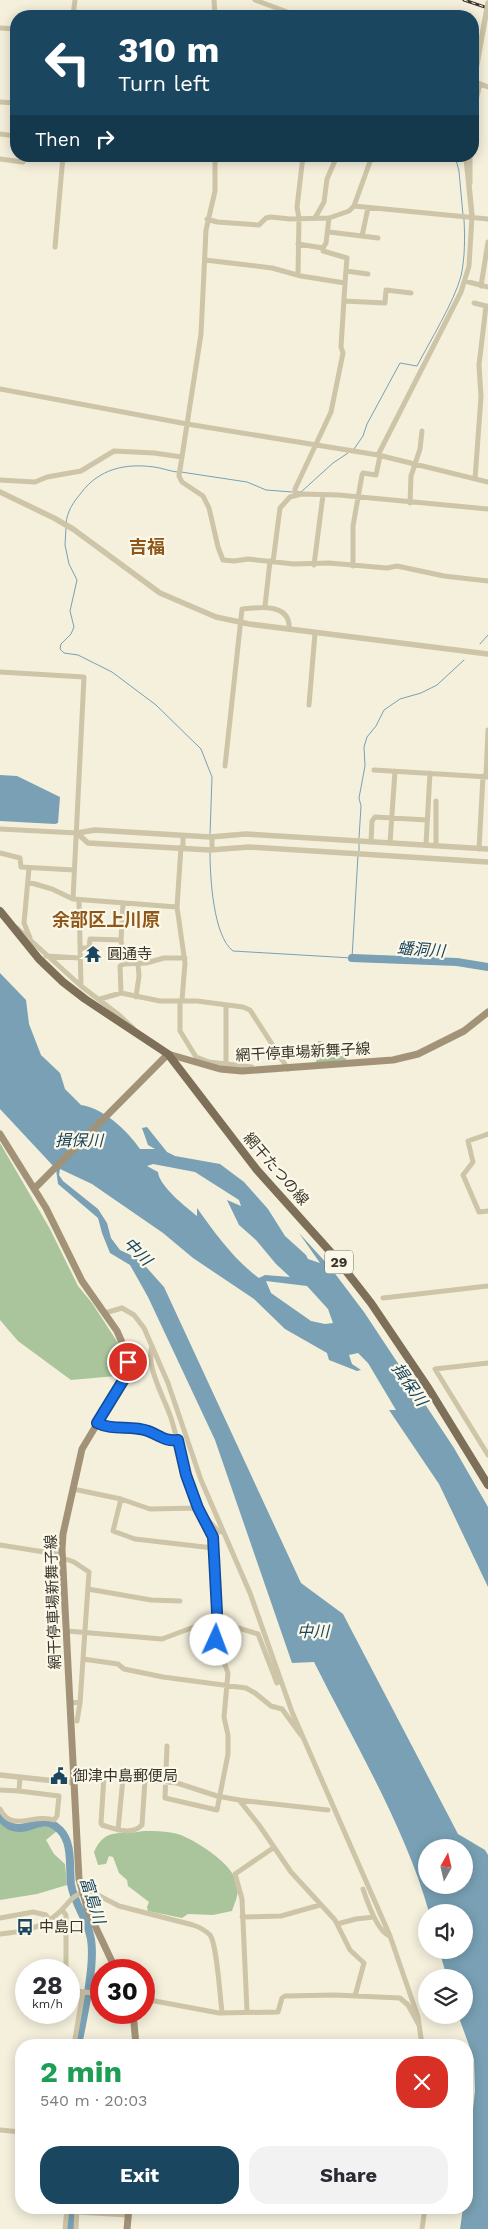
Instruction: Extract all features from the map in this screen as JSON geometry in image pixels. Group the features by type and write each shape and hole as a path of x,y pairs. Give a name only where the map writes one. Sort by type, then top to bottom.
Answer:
{"main road":[{"name":"網干たつの線","path":"0,911 39,959 63,982 84,999 139,1034 166,1056 256,1170 335,1257 371,1303 429,1389 488,1485"},
{"name":"網干停車場新舞子線","path":"166,1056 220,1069 254,1071 393,1060 418,1054 464,1031 488,1012"},
{"path":"37,1186 166,1056"},
{"name":"網干停車場新舞子線","path":"0,1134 37,1186 82,1281 124,1344 128,1362 124,1379 82,1449 63,1534 79,1893 111,1959"},
{"path":"134,2024 135,2039"},
{"path":"127,2229 129,2214"}],"street":[{"path":"255,0 282,10"},
{"path":"479,42 487,1"},
{"path":"479,88 480,84 488,87"},
{"path":"55,247 62,162"},
{"path":"215,162 215,191 209,218 207,219 201,334 180,476 182,482 203,496 210,508 218,547 223,560 248,559 387,568 397,566 444,576 488,580"},
{"path":"298,274 299,218 297,208 303,162"},
{"path":"315,218 324,202 327,179 334,162"},
{"path":"207,219 217,222 259,225 266,218 329,218 340,215 354,206 370,162"},
{"path":"353,566 354,526 363,473 376,475 379,456 465,281 472,246 472,216 467,162"},
{"path":"469,188 470,162"},
{"path":"354,206 401,209 438,215 472,216 488,219"},
{"path":"362,236 368,208"},
{"path":"323,248 329,232 329,218"},
{"path":"329,232 378,238"},
{"path":"481,286 488,242"},
{"path":"265,606 280,508 295,492 317,446 335,397 343,353 341,347 347,258 323,251 323,248 298,244"},
{"path":"205,260 272,268 316,278 345,282"},
{"path":"346,271 368,274"},
{"path":"316,278 317,272"},
{"path":"465,281 488,287"},
{"path":"344,301 385,303 386,290 411,293"},
{"path":"474,303 487,306 479,365 481,397 475,479"},
{"path":"481,351 488,352"},
{"path":"0,389 187,424 379,456 488,482"},
{"path":"410,503 411,476 420,450 422,431"},
{"path":"0,480 35,482 47,476 81,471 114,451 154,453 182,457"},
{"path":"0,492 73,529 160,593 216,617 242,623 315,633 488,654"},
{"path":"295,492 488,509"},
{"path":"314,564 323,495"},
{"path":"225,766 242,623 242,608 265,606 285,614 289,623 289,629"},
{"path":"309,705 315,633"},
{"path":"0,672 84,677 74,870 81,986"},
{"path":"480,849 488,730"},
{"path":"374,770 485,776"},
{"path":"390,843 395,771"},
{"path":"426,844 430,773"},
{"path":"436,801 436,845"},
{"path":"371,842 372,821 375,818 427,820"},
{"path":"0,829 77,833 95,830 212,837 246,834 488,849"},
{"path":"77,833 88,843 212,850 249,847 488,862"},
{"path":"183,836 177,907 185,958 180,1031 196,1057 209,1062 252,1067 254,1071"},
{"path":"212,837 212,850"},
{"path":"0,853 20,858 21,867 74,870"},
{"path":"29,868 24,923 30,939"},
{"path":"28,882 52,889 76,900 177,907"},
{"path":"123,904 121,940 124,964"},
{"path":"10,924 30,939 46,956 81,986 100,999 139,1034"},
{"path":"80,948 89,948 90,939 121,940"},
{"path":"46,956 80,958"},
{"path":"121,993 120,966 124,964 154,962 164,958 185,958"},
{"path":"136,997 139,976 138,964"},
{"path":"100,999 121,993 136,997 226,1004 250,1010 288,1069"},
{"path":"226,1004 226,1065"},
{"path":"488,1134 468,1141 473,1162 463,1175 479,1212 488,1211"},
{"path":"383,1298 488,1286"},
{"path":"105,1313 117,1308 128,1310 141,1324 152,1346 168,1383 201,1480 250,1593 281,1686 390,1936 410,1991 420,2026 421,2039"},
{"path":"152,1346 151,1357 155,1376 178,1440 186,1475 198,1508 212,1534 216,1640 227,1666 228,1687 224,1717 228,1735 228,1754 217,1810 165,1798 167,1746"},
{"path":"488,1363 435,1370 488,1455"},
{"path":"97,1423 111,1428 136,1428 148,1431 163,1439 178,1440"},
{"path":"73,1489 121,1498 150,1509 198,1508"},
{"path":"121,1498 113,1531 135,1539 213,1548"},
{"path":"202,1516 218,1531 222,1532"},
{"path":"0,1546 63,1556 89,1572 86,1633 77,1721"},
{"path":"88,1590 151,1600 180,1601"},
{"path":"67,1631 162,1639 210,1621 216,1621 258,1634 277,1683 281,1686"},
{"path":"83,1660 118,1664 124,1669 147,1674 228,1687 246,1688 271,1706 282,1709 298,1734 302,1735"},
{"path":"70,1702 80,1703"},
{"path":"74,1774 166,1782 239,1800 328,1810"},
{"path":"0,1775 74,1783"},
{"path":"104,1776 101,1823 118,1830 130,1831 142,1826 145,1780"},
{"path":"19,1791 20,1777"},
{"path":"118,1830 123,1778"},
{"path":"0,1790 59,1796 57,1816 54,1820 39,1817 19,1822 6,1817 0,1809"},
{"path":"239,1800 259,1825 290,1872 337,1924 345,1942 365,1964 355,1996"},
{"path":"247,2011 241,1892 235,1874 273,1848"},
{"path":"363,1889 374,1917 386,1934 390,1936"},
{"path":"0,1934 34,1928 50,1920 79,1893 90,1890 119,1906 175,1919 205,1931 212,1937 219,1976 222,2012"},
{"path":"242,1917 281,1916 320,1906"},
{"path":"62,1910 66,1915 66,1959"},
{"path":"0,1918 33,1912 46,1915 50,1920"},
{"path":"337,1924 374,1917"},
{"path":"80,1991 90,1993"},
{"path":"75,2039 86,1992"},
{"path":"155,2001 222,2012 278,2012 282,1998 286,1996 376,1996 402,1999 420,2026"},
{"path":"0,2130 15,2131"},
{"path":"65,2229 66,2214"},
{"path":"76,2229 77,2214"},
{"path":"422,2229 424,2214"}],"green space":[{"path":"318,1041 347,1045 346,1060 316,1063"},
{"path":"0,1143 50,1229 78,1286 92,1303 120,1346 122,1366 116,1376 71,1380 18,1341 0,1320"},
{"path":"0,1822 9,1826 24,1828 50,1827 57,1831 46,1840 54,1854 65,1864 67,1885 37,1894 0,1900"},
{"path":"143,1831 167,1832 181,1835 198,1844 225,1864 232,1872 238,1889 232,1911 213,1915 188,1914 182,1918 148,1911 149,1902 128,1886 127,1880 119,1873 113,1857 109,1856 106,1864 98,1865 94,1852 103,1838 114,1834"}],"water":[{"path":"0,775 17,776 60,797 58,823 0,821"},
{"path":"0,973 26,1000 29,1024 41,1055 60,1073 65,1089 81,1105 98,1110 106,1115 140,1149 155,1149 148,1145 142,1128 147,1127 167,1152 175,1156 220,1164 244,1182 268,1209 285,1236 308,1259 320,1263 299,1233 330,1267 364,1312 454,1448 488,1507 488,1587 439,1484 389,1410 396,1410 368,1363 358,1353 349,1355 352,1364 361,1370 357,1371 329,1360 327,1353 285,1329 254,1299 193,1258 163,1233 92,1184 60,1169 59,1175 63,1181 98,1209 107,1223 111,1238 120,1250 139,1259 164,1287 301,1583 343,1614 458,1834 466,1839 418,1839 418,1877 407,1848 378,1785 314,1662 292,1663 215,1440 148,1297 130,1265 110,1253 98,1218 58,1184 56,1169 0,1109","holes":["153,1164 195,1172 239,1200 241,1206 227,1200 239,1225 256,1240 276,1264 290,1277 265,1275 259,1278 225,1246 197,1208 197,1216 168,1190 158,1172 147,1166","266,1281 307,1286 328,1309 333,1323 325,1324 311,1321 271,1293"]},
{"path":"473,1843 485,1850 488,1855 488,2229 460,2229 462,2214 473,2214 473,2109 475,2091 473,2039 467,2039 461,2024 473,2024 473,1969 445,1969 442,1959 473,1959 473,1904 426,1904 423,1894 473,1894"}],"waterway":[{"path":"457,162 463,215"},
{"path":"354,449 363,436 367,424 400,363 417,366 447,309 461,276 464,248 464,219"},
{"path":"296,492 301,492 333,463 348,453"},
{"path":"66,524 69,511 78,497 88,485 104,473 113,469 133,466 154,467 177,472"},
{"path":"181,472 247,482 266,490 292,492"},
{"path":"66,528 65,545 69,564 77,580 70,611 74,627 71,634 61,644 60,649 64,653 78,655 112,672 156,705 201,749 212,777 210,835"},
{"path":"480,644 488,635"},
{"path":"359,838 361,806 359,798 365,766 364,747 367,737 376,726 384,710 400,699 421,693 437,685 464,660"},
{"path":"359,842 359,851"},
{"path":"210,852 212,890 217,919 221,933 233,951 352,958 358,855"},
{"name":"蟠洞川","path":"352,958 457,962 488,967"},
{"name":"富島川","path":"0,1818 9,1826 19,1828 41,1823 53,1825 60,1830 67,1842 70,1856 71,1884 77,1904 88,1928 92,1946 91,1973 79,2039"},
{"name":"富島川","path":"70,2229 71,2214"}],"railway":[{"path":"464,0 488,8"}],"place":[{"name":"圓通寺","path":"93,954"},
{"name":"御津中島郵便局","path":"59,1776"},
{"name":"中島口","path":"25,1927"}],"district":[{"name":"吉福","path":"147,547"},
{"name":"余部区上川原","path":"106,920"}],"route":[{"path":"128,1362 124,1379 97,1423 111,1428 136,1428 148,1431 163,1439 178,1440 186,1475 199,1512 213,1537 217,1612 216,1640"}],"water label":[{"name":"揖保川","path":"79,1140"},
{"name":"中川","path":"138,1251"},
{"name":"揖保川","path":"410,1384"},
{"name":"中川","path":"313,1631"}]}
